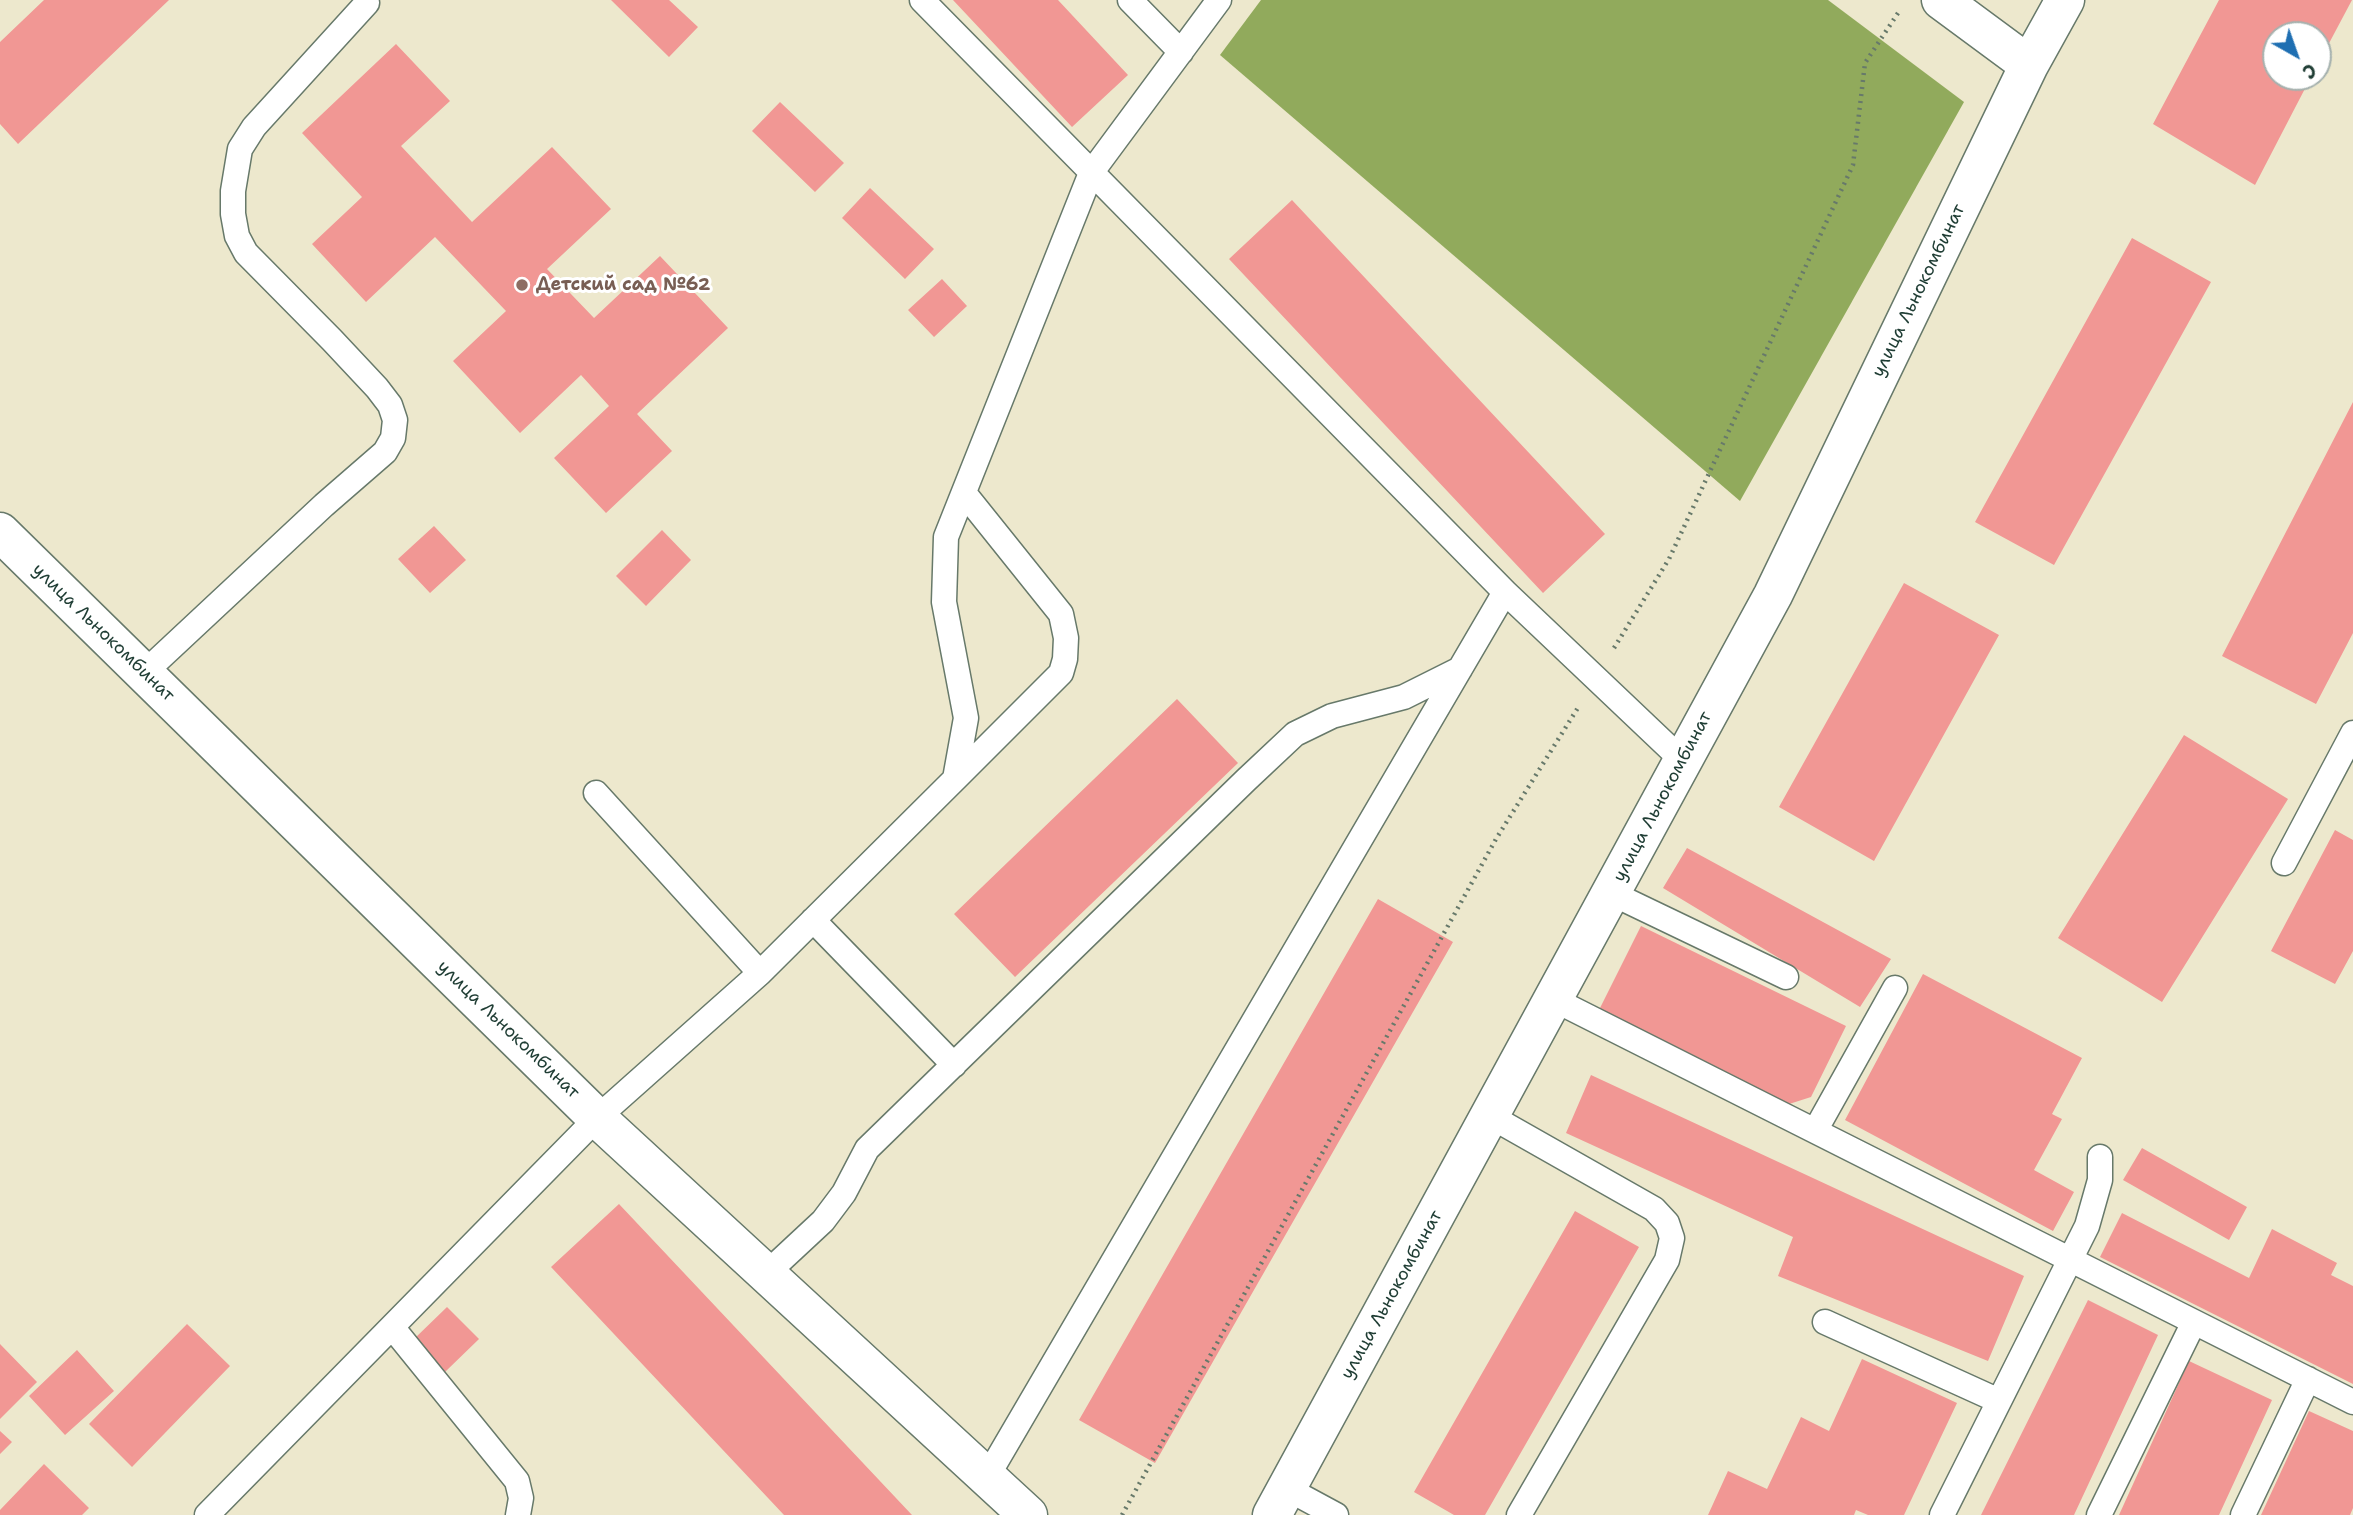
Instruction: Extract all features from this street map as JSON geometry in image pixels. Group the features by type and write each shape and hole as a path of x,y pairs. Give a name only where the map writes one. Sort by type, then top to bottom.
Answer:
{"street":[{"path":"1941,0 2029,65"},
{"name":"улица Льнокомбинат","path":"1279,1502 1773,595 2029,65 2065,0"},
{"name":"улица Льнокомбинат","path":"0,532 597,1118 1028,1515"}],"lane":[{"path":"922,0 1505,592 1682,760"},
{"path":"1130,0 1181,52"},
{"path":"956,779 966,718 944,602 946,537 1091,173 1219,0"},
{"path":"144,673 324,505 386,452 393,438 396,420 390,405 350,359 246,253 237,236 233,214 233,191 240,149 254,127 367,3"},
{"path":"207,1515 597,1118 760,973 1061,673 1066,638 1061,614 964,493"},
{"path":"987,1477 1505,592"},
{"path":"766,1274 823,1221 844,1193 867,1149 1296,734 1332,716 1404,697 1460,669"},
{"path":"2284,863 2353,733"},
{"path":"596,793 760,973"},
{"path":"1611,892 1786,977"},
{"path":"813,920 954,1065"},
{"path":"1815,1131 1895,988"},
{"path":"1553,999 2353,1402"},
{"path":"1490,1116 1654,1209 1667,1223 1672,1238 1667,1259 1519,1515"},
{"path":"1942,1515 2087,1226 2100,1180 2100,1157"},
{"path":"1825,1322 1999,1401"},
{"path":"2099,1515 2194,1322"},
{"path":"392,1327 517,1481 522,1498 518,1515"},
{"path":"2244,1515 2308,1379"},
{"path":"1279,1502 1336,1515"}],"path":[{"path":"1122,1515 1496,839 1669,559 1853,165 1866,63 1906,0"}],"green space":[{"path":"1261,0 1828,0 1964,102 1740,501 1220,55"}],"building":[{"path":"44,0 169,0 18,144 0,124 0,42"},
{"path":"611,0 669,0 698,27 669,57"},
{"path":"953,0 1058,0 1128,75 1072,127"},
{"path":"2219,0 2352,0 2332,38 2332,21 2262,21 2262,91 2304,91 2255,185 2153,124"},
{"name":"Детский сад №62","path":"396,44 450,101 401,146 472,222 552,147 611,209 547,269 594,318 660,256 728,328 637,414 672,451 606,513 554,458 609,406 581,375 520,433 453,361 506,311 435,237 366,302 312,244 362,197 302,133"},
{"path":"780,102 844,163 815,192 752,131"},
{"path":"870,188 934,249 905,279 842,218"},
{"path":"1292,200 1605,534 1543,593 1229,259"},
{"path":"2132,238 2211,282 2054,565 1975,522"},
{"path":"942,279 967,306 934,337 908,310"},
{"path":"2353,402 2353,633 2316,704 2222,656"},
{"path":"434,526 466,560 430,593 398,559"},
{"path":"662,530 691,560 646,606 616,576"},
{"path":"1904,583 1999,635 1874,861 1779,807"},
{"path":"1177,699 1238,763 1015,977 954,914"},
{"path":"2184,735 2288,799 2162,1002 2058,938"},
{"path":"2335,830 2353,840 2353,951 2335,984 2271,951"},
{"path":"1687,848 1891,959 1860,1007 1663,888"},
{"path":"1378,899 1453,942 1155,1463 1079,1420"},
{"path":"1641,926 1846,1026 1811,1097 1786,1105 1598,1012"},
{"path":"1923,974 2082,1058 2052,1114 2062,1119 2034,1170 2074,1192 2053,1231 1845,1120"},
{"path":"1591,1075 2024,1276 1988,1361 1778,1276 1793,1237 1566,1133"},
{"path":"2142,1148 2247,1207 2229,1240 2123,1180"},
{"path":"619,1204 912,1515 784,1515 551,1267"},
{"path":"1575,1211 1639,1247 1485,1515 1454,1515 1414,1492"},
{"path":"2122,1213 2249,1278 2272,1229 2337,1263 2331,1275 2353,1286 2353,1384 2100,1257"},
{"path":"2088,1300 2158,1335 2074,1515 1981,1515"},
{"path":"447,1307 479,1339 445,1372 413,1340"},
{"path":"187,1324 230,1366 132,1467 89,1424"},
{"path":"0,1344 37,1382 0,1419"},
{"path":"77,1350 114,1391 65,1435 29,1396"},
{"path":"1862,1359 1957,1403 1904,1515 1868,1515 1856,1510 1854,1515 1708,1515 1728,1471 1767,1489 1801,1417 1829,1431"},
{"path":"2189,1361 2272,1400 2219,1515 2119,1515"},
{"path":"2309,1411 2353,1431 2353,1508 2350,1515 2261,1515"},
{"path":"0,1431 12,1442 0,1454"},
{"path":"44,1464 89,1508 82,1515 0,1515 0,1510"}],"place":[{"name":"Детский сад №62","path":"522,285"}]}
